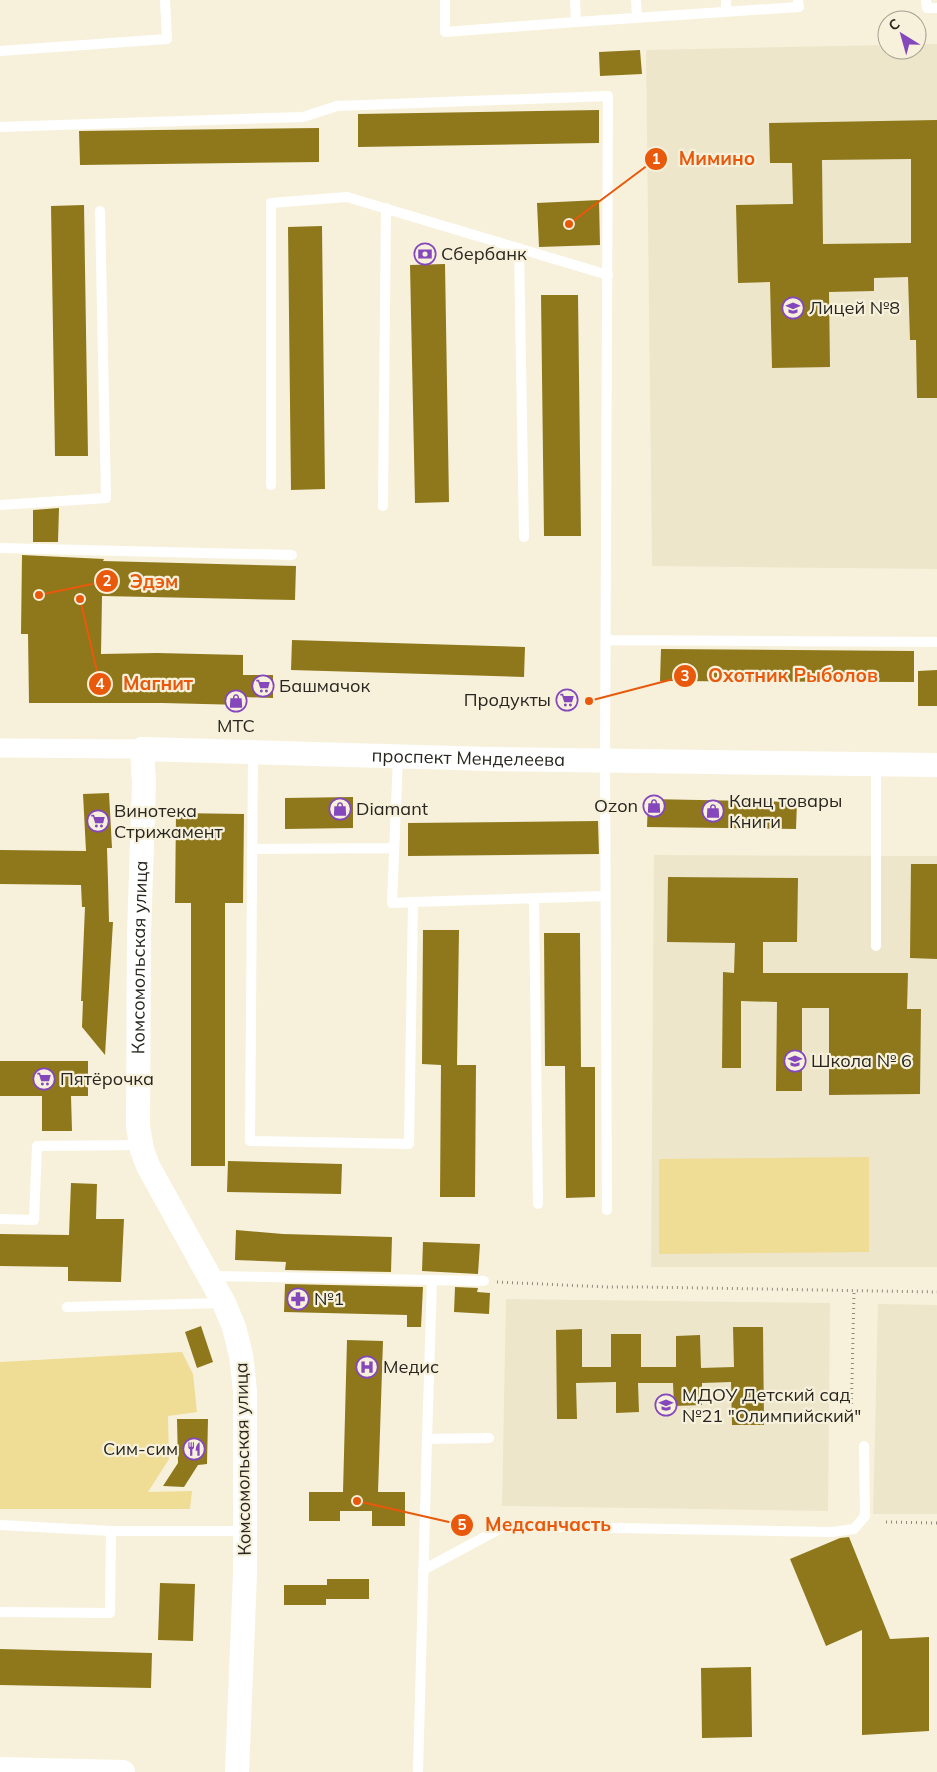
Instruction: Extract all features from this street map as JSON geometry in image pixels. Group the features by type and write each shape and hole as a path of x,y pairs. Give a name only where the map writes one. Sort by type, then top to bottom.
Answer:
{"street":[{"name":"проспект Менделеева","path":"0,748 142,749 605,761 937,765"},
{"name":"Комсомольская улица","path":"142,749 144,784 139,934 138,1119 141,1145 155,1180 224,1303 234,1327 241,1355 245,1390 246,1531 237,1772"},
{"path":"0,1769 123,1772"}],"lane":[{"path":"0,51 166,39 165,0"},
{"path":"445,0 446,32 798,7 798,0"},
{"path":"576,0 576,22"},
{"path":"636,0 636,18"},
{"path":"726,0 726,12"},
{"path":"926,0 926,8 937,8"},
{"path":"0,127 303,117 338,106 608,96 605,761 607,1210"},
{"path":"271,486 271,203 347,197 608,275"},
{"path":"383,506 386,208"},
{"path":"0,505 106,498 100,211"},
{"path":"519,248 524,537"},
{"path":"0,548 292,555"},
{"path":"606,640 937,642"},
{"path":"253,753 250,1141 409,1144 413,902"},
{"path":"398,757 392,903 606,896"},
{"path":"876,765 876,946"},
{"path":"252,849 394,848"},
{"path":"534,899 538,1204"},
{"path":"0,1219 34,1220 37,1146 141,1145"},
{"path":"210,1276 484,1281"},
{"path":"418,1772 432,1280"},
{"path":"67,1307 224,1303"},
{"path":"427,1439 489,1438"},
{"path":"423,1570 505,1526 832,1532 854,1529 865,1516 864,1446"},
{"path":"0,1525 111,1531 246,1531"},
{"path":"0,1612 110,1613 111,1531"}],"path":[{"path":"484,1281 607,1288 653,1287 937,1292"},
{"path":"851,1424 854,1291"},
{"path":"886,1522 937,1523"}],"shaded area":[{"name":"Лицей №8","path":"927,44 937,44 937,569 652,566 646,50 877,45 877,60 927,60"},
{"name":"Школа № 6","path":"654,855 937,856 937,1267 651,1267"},
{"path":"869,1157 869,1252 659,1254 659,1159"},
{"name":"МДОУ Детский сад №21 \"Олимпийский\"","path":"506,1299 830,1303 828,1511 502,1506"},
{"path":"878,1304 937,1305 937,1514 873,1514"},
{"path":"182,1352 193,1374 197,1412 168,1416 169,1459 148,1492 192,1491 190,1509 0,1509 0,1362"}],"building":[{"path":"640,50 642,74 600,76 599,52"},
{"path":"599,110 599,143 358,147 358,114"},
{"path":"937,120 937,398 917,398 916,340 910,340 908,277 874,278 874,291 829,292 830,367 772,368 770,282 738,283 736,205 793,204 792,163 770,163 769,123","holes":["911,159 911,243 823,244 822,160"]},
{"path":"319,128 319,162 80,165 79,131"},
{"path":"599,200 600,245 539,247 537,203"},
{"path":"84,205 88,456 55,456 51,206"},
{"path":"322,226 325,489 291,490 288,227"},
{"path":"445,264 449,502 415,503 410,265"},
{"path":"541,295 578,295 581,536 544,536"},
{"path":"59,508 58,542 33,542 33,510"},
{"path":"22,555 104,559 103,561 296,566 295,600 102,596 101,654 243,655 243,675 273,675 273,698 244,697 244,705 29,703 28,634 21,634"},
{"path":"292,640 525,647 524,677 291,670"},
{"path":"661,649 914,651 914,682 660,681"},
{"path":"937,670 937,706 918,706 918,671"},
{"path":"109,793 112,848 107,848 109,922 113,922 105,1055 82,1027 83,1001 81,1001 85,907 82,907 81,885 0,884 0,850 86,851 83,794"},
{"path":"353,797 353,828 285,829 285,798"},
{"path":"648,799 797,802 796,829 647,827"},
{"path":"176,813 244,814 243,903 225,903 225,1166 191,1166 191,903 175,903"},
{"path":"598,821 599,854 408,856 408,823"},
{"path":"911,864 937,864 937,959 910,958"},
{"path":"668,877 798,878 797,942 763,942 763,973 908,973 907,1009 921,1009 920,1094 829,1095 829,1008 802,1008 802,1091 776,1091 777,1002 741,1001 741,1068 722,1068 723,972 734,973 735,943 667,942"},
{"path":"423,930 459,930 457,1065 476,1065 475,1197 440,1197 441,1065 422,1064"},
{"path":"544,933 580,933 581,1067 595,1067 595,1197 566,1198 565,1066 545,1066"},
{"name":"Пятёрочка","path":"0,1061 88,1061 88,1096 71,1096 72,1131 42,1131 42,1096 0,1096"},
{"path":"228,1161 342,1164 341,1194 227,1192"},
{"path":"71,1183 97,1184 96,1219 124,1219 121,1282 68,1281 68,1267 0,1266 0,1234 69,1235"},
{"path":"236,1230 283,1234 392,1237 391,1272 285,1270 286,1262 235,1260"},
{"path":"423,1242 480,1244 478,1274 422,1271"},
{"path":"285,1284 423,1287 421,1327 407,1327 407,1315 284,1312"},
{"path":"455,1287 478,1288 477,1292 490,1293 489,1314 454,1312"},
{"path":"201,1326 213,1362 197,1368 185,1332"},
{"path":"733,1327 763,1327 764,1425 732,1425 731,1382 702,1383 702,1405 674,1406 673,1383 638,1383 639,1412 616,1413 616,1382 576,1383 577,1419 557,1419 556,1330 582,1329 582,1367 611,1367 611,1334 641,1334 641,1367 676,1367 676,1336 700,1335 701,1368 734,1367"},
{"path":"347,1340 383,1341 378,1492 405,1492 405,1526 372,1526 372,1511 340,1511 340,1521 309,1521 309,1492 343,1492"},
{"path":"177,1419 208,1419 207,1464 198,1465 184,1487 163,1486 178,1463"},
{"path":"849,1537 890,1639 929,1637 929,1731 862,1735 862,1630 826,1646 790,1559 840,1538"},
{"path":"327,1579 369,1579 369,1599 326,1599 326,1605 284,1605 284,1585 327,1585"},
{"path":"160,1583 195,1584 193,1641 158,1640"},
{"path":"0,1649 152,1653 151,1688 0,1685"},
{"path":"751,1667 752,1737 702,1738 701,1668"}],"place":[{"name":"Мимино","path":"569,224"},
{"name":"Сбербанк","path":"425,254"},
{"name":"Лицей №8","path":"793,308"},
{"name":"Эдэм","path":"39,595"},
{"name":"Магнит","path":"80,599"},
{"name":"Башмачок","path":"263,686"},
{"name":"Продукты","path":"567,700"},
{"name":"МТС","path":"236,701"},
{"name":"Охотник Рыболов","path":"589,701"},
{"name":"Ozon","path":"654,806"},
{"name":"Diamant","path":"340,809"},
{"name":"Канц товары Книги","path":"713,811"},
{"name":"Винотека Стрижамент","path":"98,821"},
{"name":"Школа № 6","path":"795,1061"},
{"name":"Пятёрочка","path":"44,1079"},
{"name":"№1","path":"298,1299"},
{"name":"Медис","path":"367,1367"},
{"name":"МДОУ Детский сад №21 \"Олимпийский\"","path":"666,1405"},
{"name":"Сим-сим","path":"194,1449"},
{"name":"Медсанчасть","path":"357,1501"}]}
